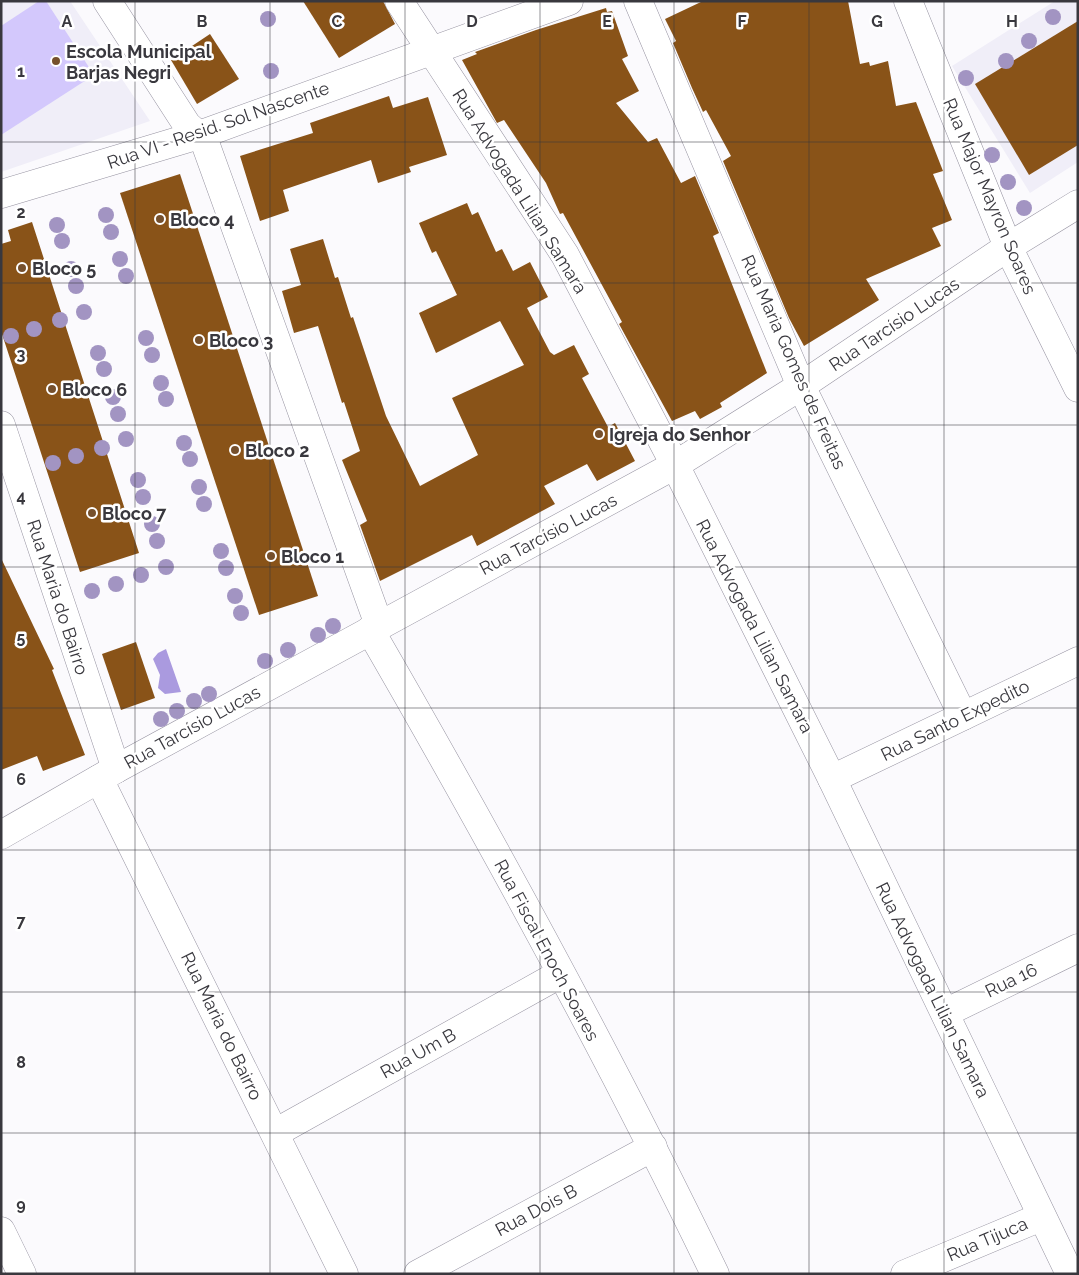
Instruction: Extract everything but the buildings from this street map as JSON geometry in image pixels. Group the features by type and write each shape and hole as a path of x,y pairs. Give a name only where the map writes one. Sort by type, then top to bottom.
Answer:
{"street":[{"name":"Rua Fiscal Enoch Soares","path":"107,1 186,125 204,140 374,628 653,1147 714,1274"},
{"name":"Rua Advogada Lilian Samara","path":"399,1 565,255 675,466 832,779 1042,1217 1070,1260"},
{"name":"Rua VI - Resid. Sol Nascente","path":"1,194 199,135 569,1"},
{"name":"Rua Maria Gomes de Freitas","path":"638,1 801,386 963,716"},
{"name":"Rua Major Mayron Soares","path":"908,1 1008,247 1069,351 1078,388"},
{"name":"Rua Tarcísio Lucas","path":"1,835 107,774 675,466 801,386 1008,247 1078,204"},
{"name":"Rua Maria do Bairro","path":"1,426 107,774 275,1133 344,1274"},
{"name":"Rua Santo Expedito","path":"832,779 1078,661"},
{"name":"Rua 16","path":"945,1013 1078,948"},
{"name":"Rua Um B","path":"275,1133 560,974"},
{"name":"Rua Dois B","path":"418,1274 653,1147"},
{"name":"Rua Tijuca","path":"905,1274 1042,1217"},
{"path":"1,1231 22,1274"}],"shaded area":[{"name":"Escola Municipal Barjas Negri","path":"1,1 70,1 150,121 1,172"},
{"path":"39,1 46,1 94,75 1,135 1,26"},
{"path":"1055,1 1078,1 1078,162 1030,193 952,66"},
{"path":"166,649 181,692 165,694 158,688 160,675 153,659 158,653"}],"place":[{"name":"Escola Municipal Barjas Negri","path":"56,61"},
{"name":"Bloco 4","path":"160,219"},
{"name":"Bloco 5","path":"22,268"},
{"name":"Bloco 3","path":"199,340"},
{"name":"Bloco 6","path":"52,389"},
{"name":"Igreja do Senhor","path":"599,434"},
{"name":"Bloco 2","path":"235,450"},
{"name":"Bloco 7","path":"92,513"},
{"name":"Bloco 1","path":"271,556"}]}
